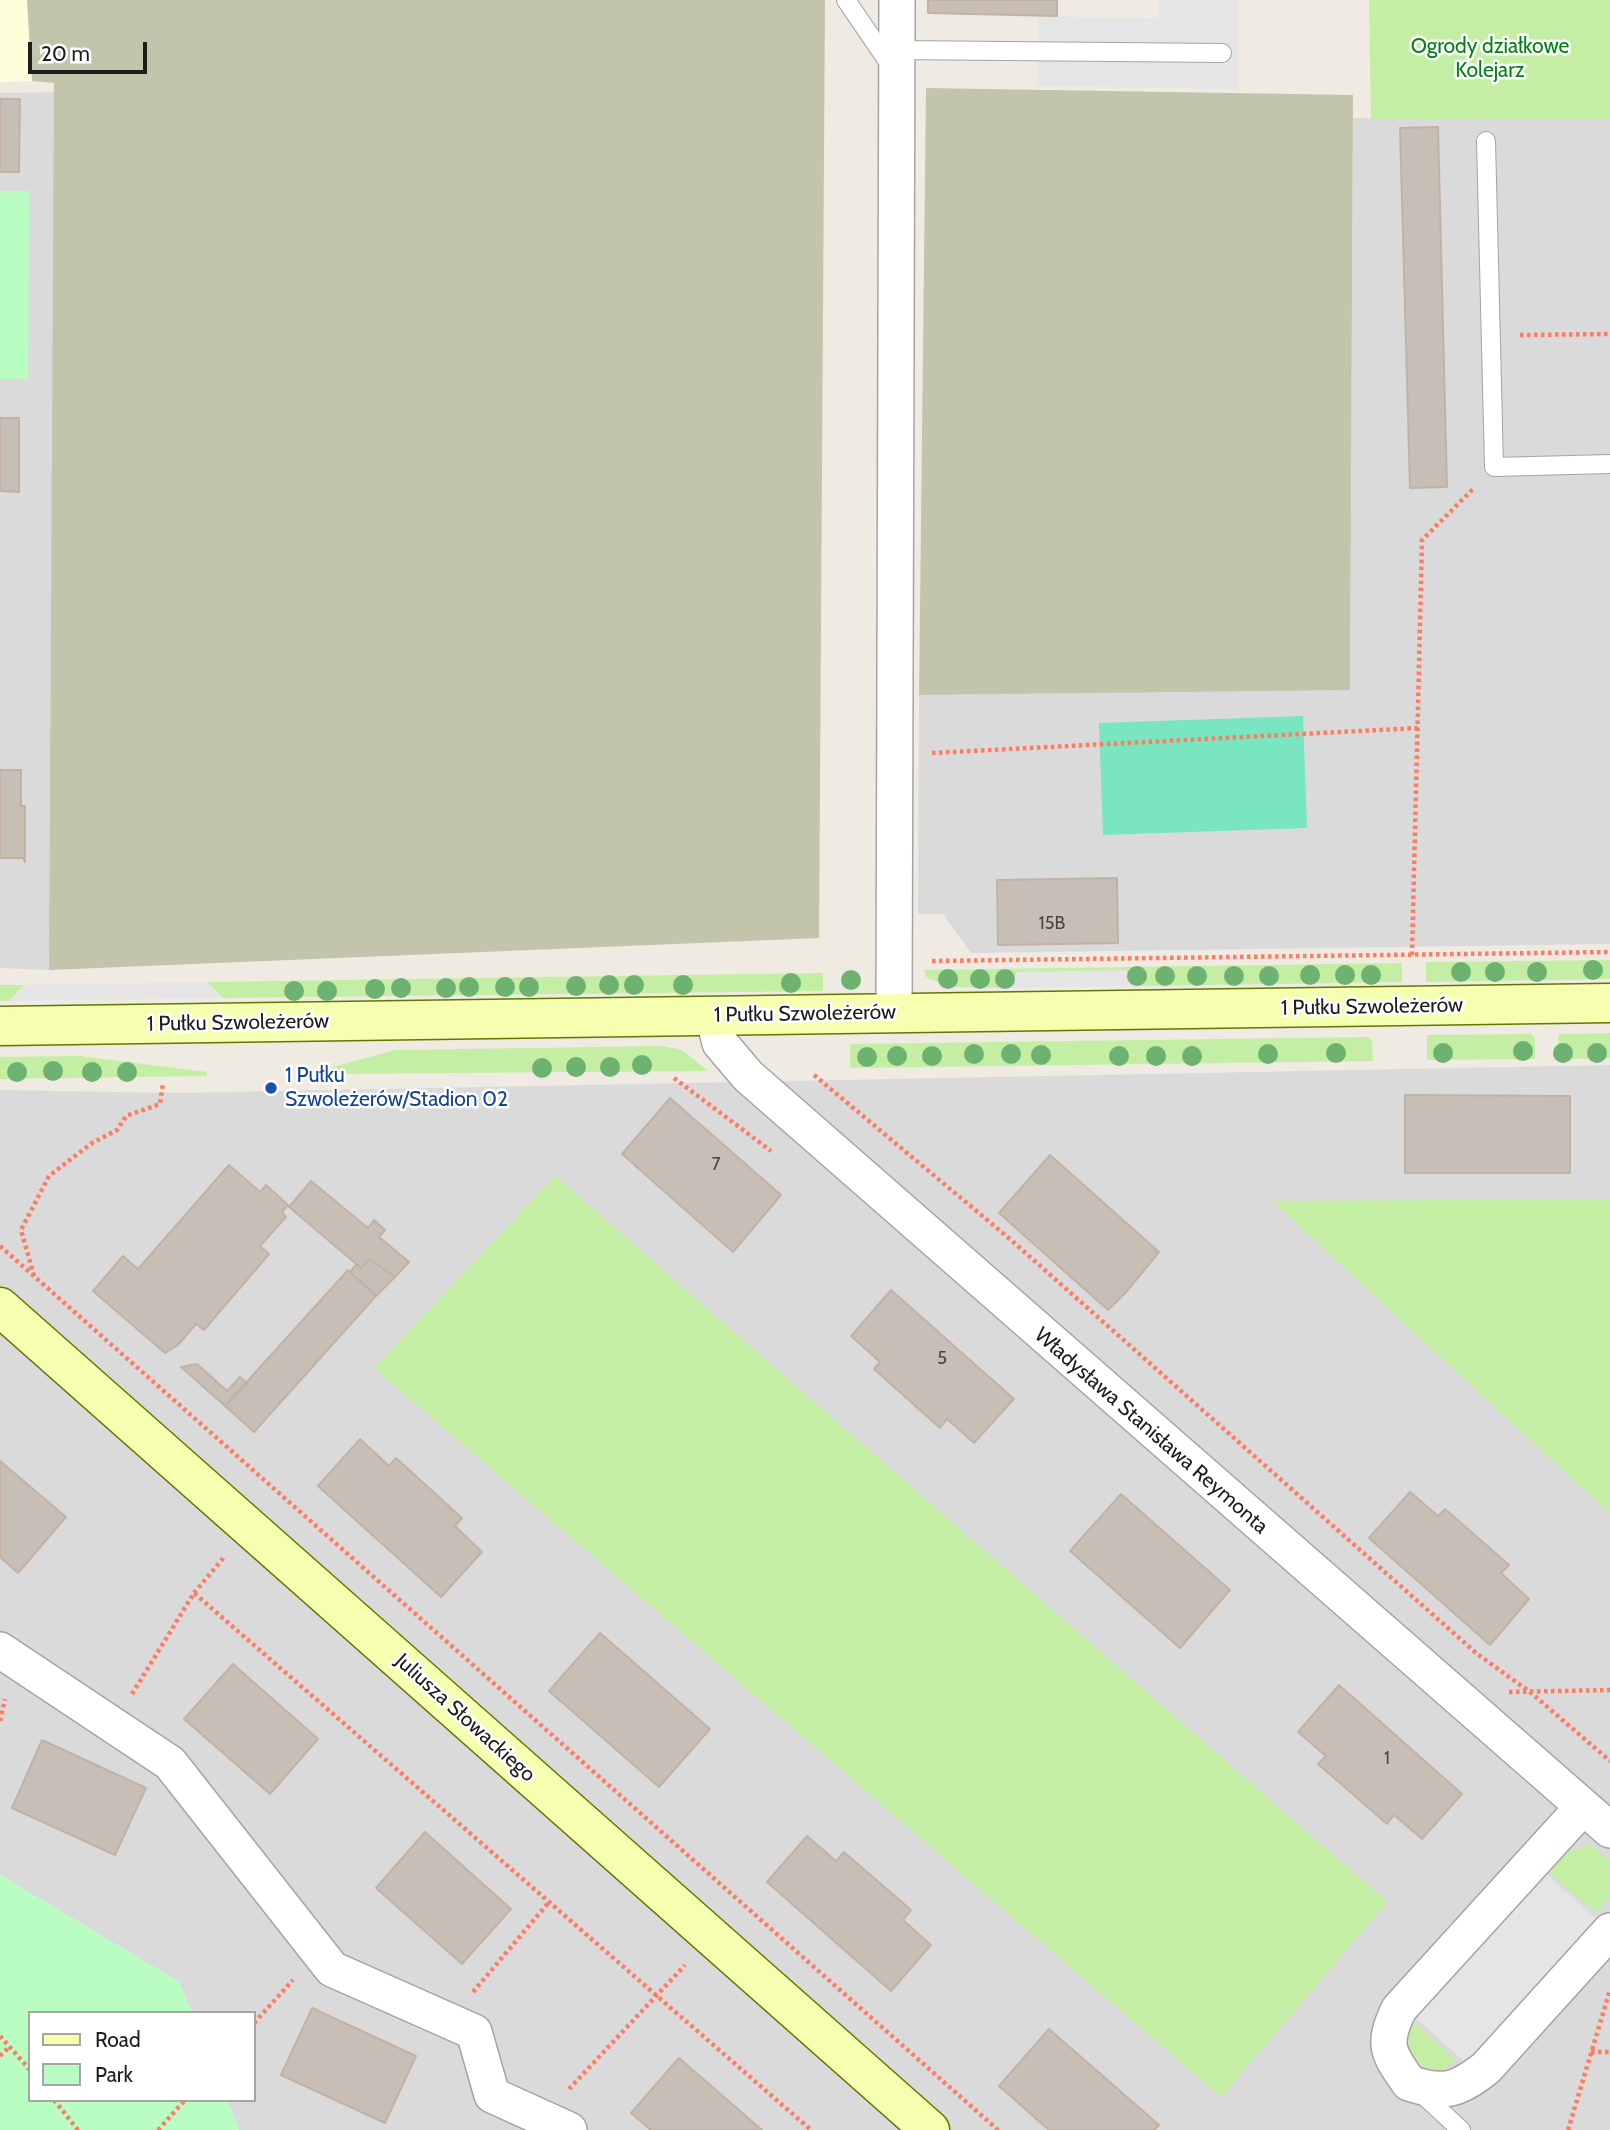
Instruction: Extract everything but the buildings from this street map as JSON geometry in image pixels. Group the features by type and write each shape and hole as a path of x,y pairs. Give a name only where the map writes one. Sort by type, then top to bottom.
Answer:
{"street":[{"path":"894,1013 897,0"},
{"name":"1 Pułku Szwoleżerów","path":"0,1026 1610,1003"},
{"name":"Władysława Stanisława Reymonta","path":"713,1016 720,1043 748,1076 1449,1693 1610,1830"},
{"name":"Juliusza Słowackiego","path":"0,1307 930,2130"},
{"path":"0,1650 170,1763 332,1969 474,2032 492,2095 555,2124"},
{"path":"1583,1807 1399,2009 1387,2034 1391,2057 1409,2083 1441,2090 1464,2086 1486,2068 1610,1931"}],"lane":[{"path":"846,0 897,62 1222,53"},
{"path":"1486,141 1494,467 1610,464"},
{"path":"1409,2083 1461,2130"}],"path":[{"path":"1517,335 1610,334"},
{"path":"1412,956 1422,540 1494,467"},
{"path":"928,753 1418,728"},
{"path":"894,961 1610,952"},
{"path":"814,1075 1021,1249 1476,1653 1530,1692 1610,1761"},
{"path":"34,1277 21,1230 49,1176 92,1143 117,1130 126,1116 160,1104 163,1083"},
{"path":"0,1246 999,2130"},
{"path":"113,1724 194,1593 229,1550"},
{"path":"194,1593 811,2130"},
{"path":"1449,1693 1610,1690"},
{"path":"449,2021 549,1902"},
{"path":"256,2021 318,1951"},
{"path":"555,2124 656,1995 690,1959"},
{"path":"1568,2130 1610,1990"},
{"path":"0,2036 28,2068"},
{"path":"0,2056 10,2046"},
{"path":"1591,2052 1610,2052"},
{"path":"56,2102 78,2130"},
{"path":"158,2130 183,2102"}],"shaded area":[{"path":"0,0 27,0 32,81 0,82"},
{"path":"27,0 825,0 819,938 49,970 54,83 32,81"},
{"path":"1159,0 1239,0 1238,89 1037,86 1039,16 1158,19"},
{"path":"926,88 1353,95 1350,690 919,695"},
{"path":"54,92 54,661 49,970 0,968 0,93"},
{"path":"1353,118 1610,120 1610,944 971,953 943,914 918,914 919,695 1350,689"},
{"path":"1126,970 1133,982 1141,986 1003,988 1017,972"},
{"path":"207,982 223,998 9,1001 24,985"},
{"path":"1610,1065 1610,2130 239,2130 228,2102 256,2102 256,2011 191,2011 179,1982 0,1875 0,1090 176,1093"},
{"path":"1542,1870 1599,1921 1468,2065 1411,2014"}],"green space":[{"name":"Ogrody działkowe Kolejarz","path":"1369,0 1610,0 1610,120 1371,119"},
{"path":"0,191 29,191 28,379 0,379"},
{"path":"1303,716 1307,828 1103,835 1099,723"},
{"path":"1610,960 1610,979 1426,982 1426,962"},
{"path":"1402,963 1402,982 1141,986 1130,977 1015,977 1003,988 949,987 926,977 924,970"},
{"path":"823,973 823,991 223,998 207,982"},
{"path":"0,985 24,985 9,1001 0,1001"},
{"path":"1610,1033 1610,1058 1558,1059 1558,1037 1561,1034"},
{"path":"1531,1034 1535,1038 1535,1059 1427,1060 1427,1035"},
{"path":"1368,1037 1372,1040 1373,1061 850,1068 850,1044"},
{"path":"662,1046 682,1050 708,1071 322,1074 322,1070 395,1050"},
{"path":"80,1056 207,1072 207,1076 0,1079 0,1057"},
{"path":"555,1176 1387,1902 1221,2097 374,1368"},
{"path":"1610,1199 1610,1514 1272,1201"},
{"path":"1591,1845 1610,1861 1610,1897 1596,1913 1547,1871 1566,1851"},
{"path":"0,1875 179,1982 191,2011 28,2011 28,2102 228,2102 239,2130 0,2130"},
{"path":"1415,2023 1455,2060 1445,2069 1430,2069 1414,2059 1405,2040"}],"place":[{"name":"1 Pułku Szwoleżerów/Stadion 02","path":"271,1088"}]}
